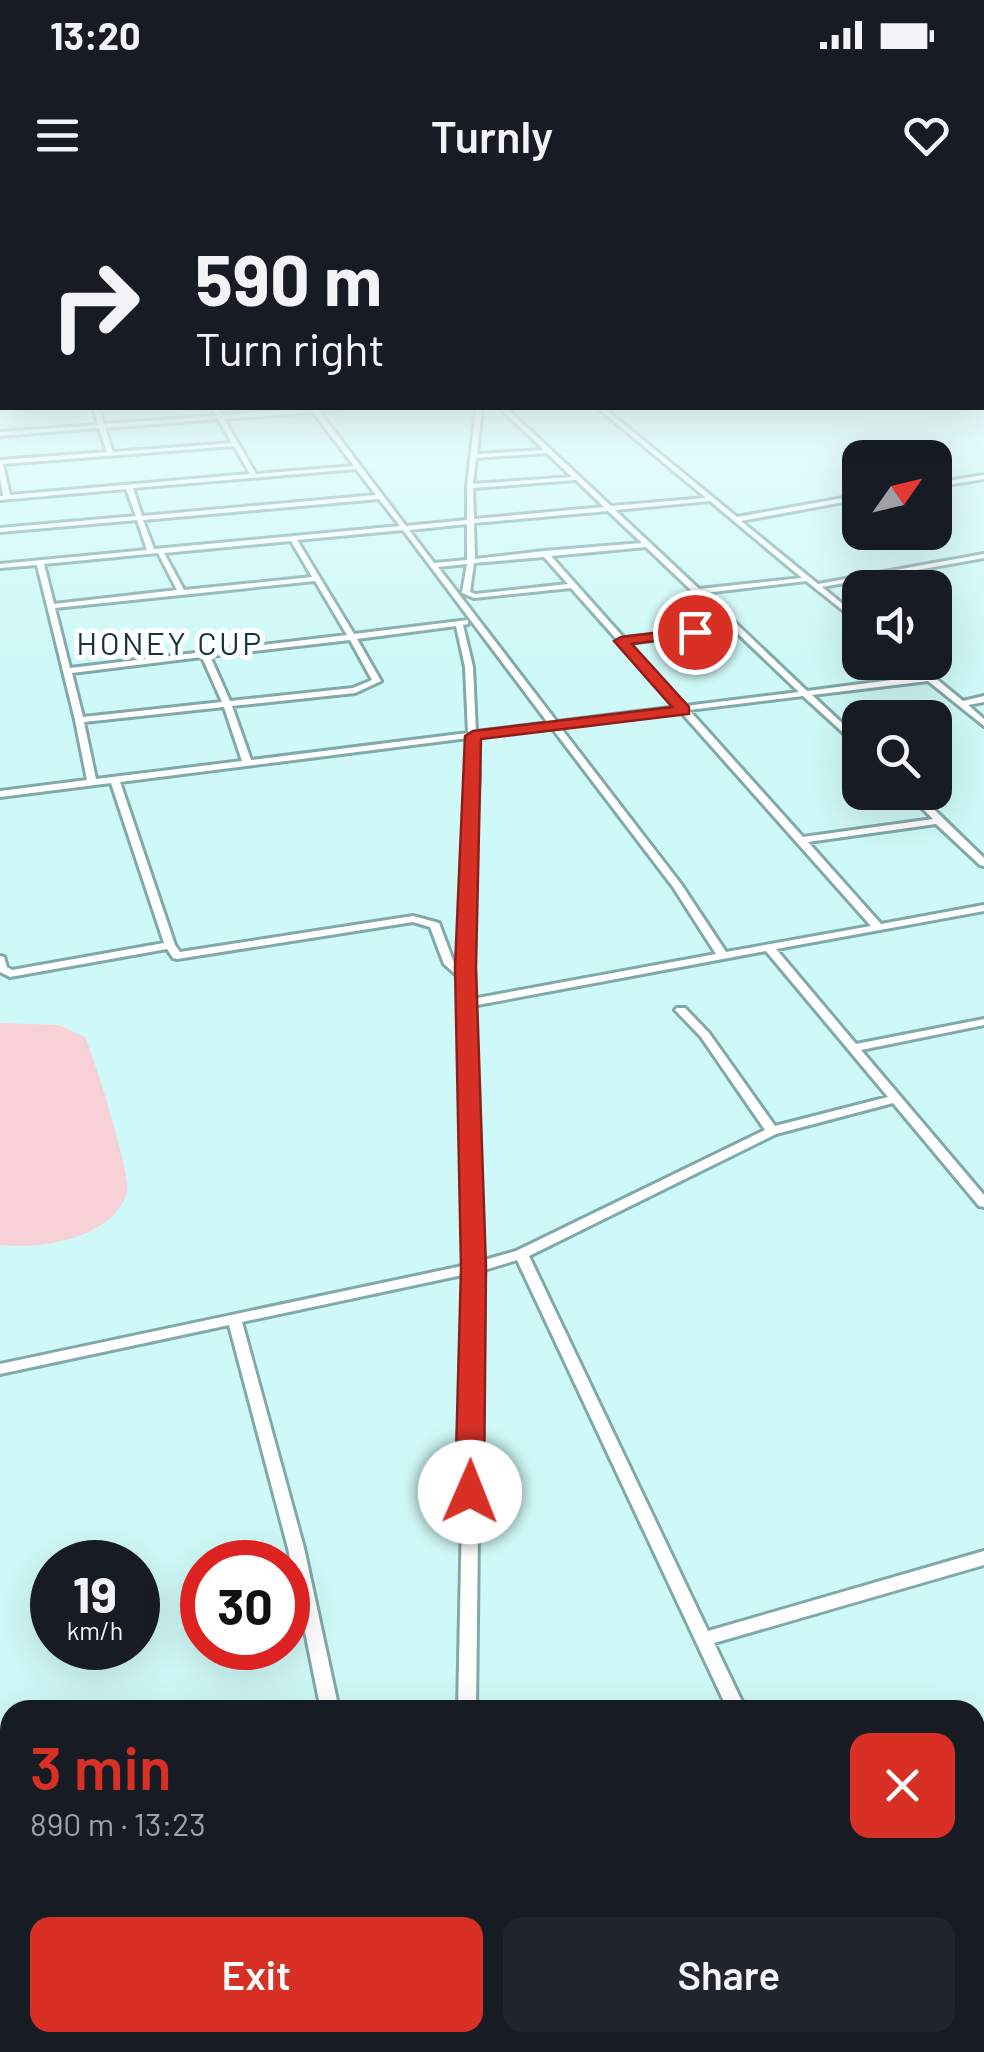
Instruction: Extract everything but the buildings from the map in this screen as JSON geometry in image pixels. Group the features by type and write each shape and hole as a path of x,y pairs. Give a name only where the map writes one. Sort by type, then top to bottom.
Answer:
{"street":[{"path":"3,497 211,479"},
{"path":"367,479 432,565 466,622 556,726 694,909 723,956"},
{"path":"471,479 471,561 466,593 474,596 569,586"},
{"path":"470,486 560,479"},
{"path":"581,479 732,628 842,728"},
{"path":"689,479 842,607"},
{"path":"129,486 156,551 182,592"},
{"path":"0,530 380,496"},
{"path":"0,566 712,498"},
{"path":"739,519 842,501"},
{"path":"79,720 374,685 376,677 294,540"},
{"path":"432,565 647,545"},
{"path":"544,554 877,926"},
{"path":"817,586 984,556"},
{"path":"40,563 92,783"},
{"path":"53,606 318,579"},
{"path":"695,592 809,579"},
{"path":"67,671 466,622"},
{"path":"466,622 473,736 466,978 474,1268 467,1700"},
{"path":"621,641 732,628"},
{"path":"205,654 248,762"},
{"path":"0,794 915,680"},
{"path":"932,680 984,723"},
{"path":"962,704 984,699"},
{"path":"115,780 170,945 178,956 198,956 412,918 435,925 449,964 466,978"},
{"path":"927,810 984,864"},
{"path":"802,840 938,822"},
{"path":"467,1003 984,908"},
{"path":"0,960 2,968 10,974 170,945"},
{"path":"769,948 984,1203"},
{"path":"681,1010 705,1035 772,1131"},
{"path":"854,1048 984,1022"},
{"path":"0,1370 474,1268 520,1254 772,1131 896,1100"},
{"path":"520,1254 732,1700"},
{"path":"235,1322 296,1548 328,1700"},
{"path":"704,1639 984,1558"}],"shaded area":[{"path":"0,1023 59,1025 85,1037 96,1067 118,1141 127,1192 107,1220 74,1238 35,1245 0,1245"}],"district":[{"name":"HONEY CUP","path":"170,644"}],"route":[{"path":"470,1492 474,1268 466,967 473,736 683,710 621,641 695,632"}]}
